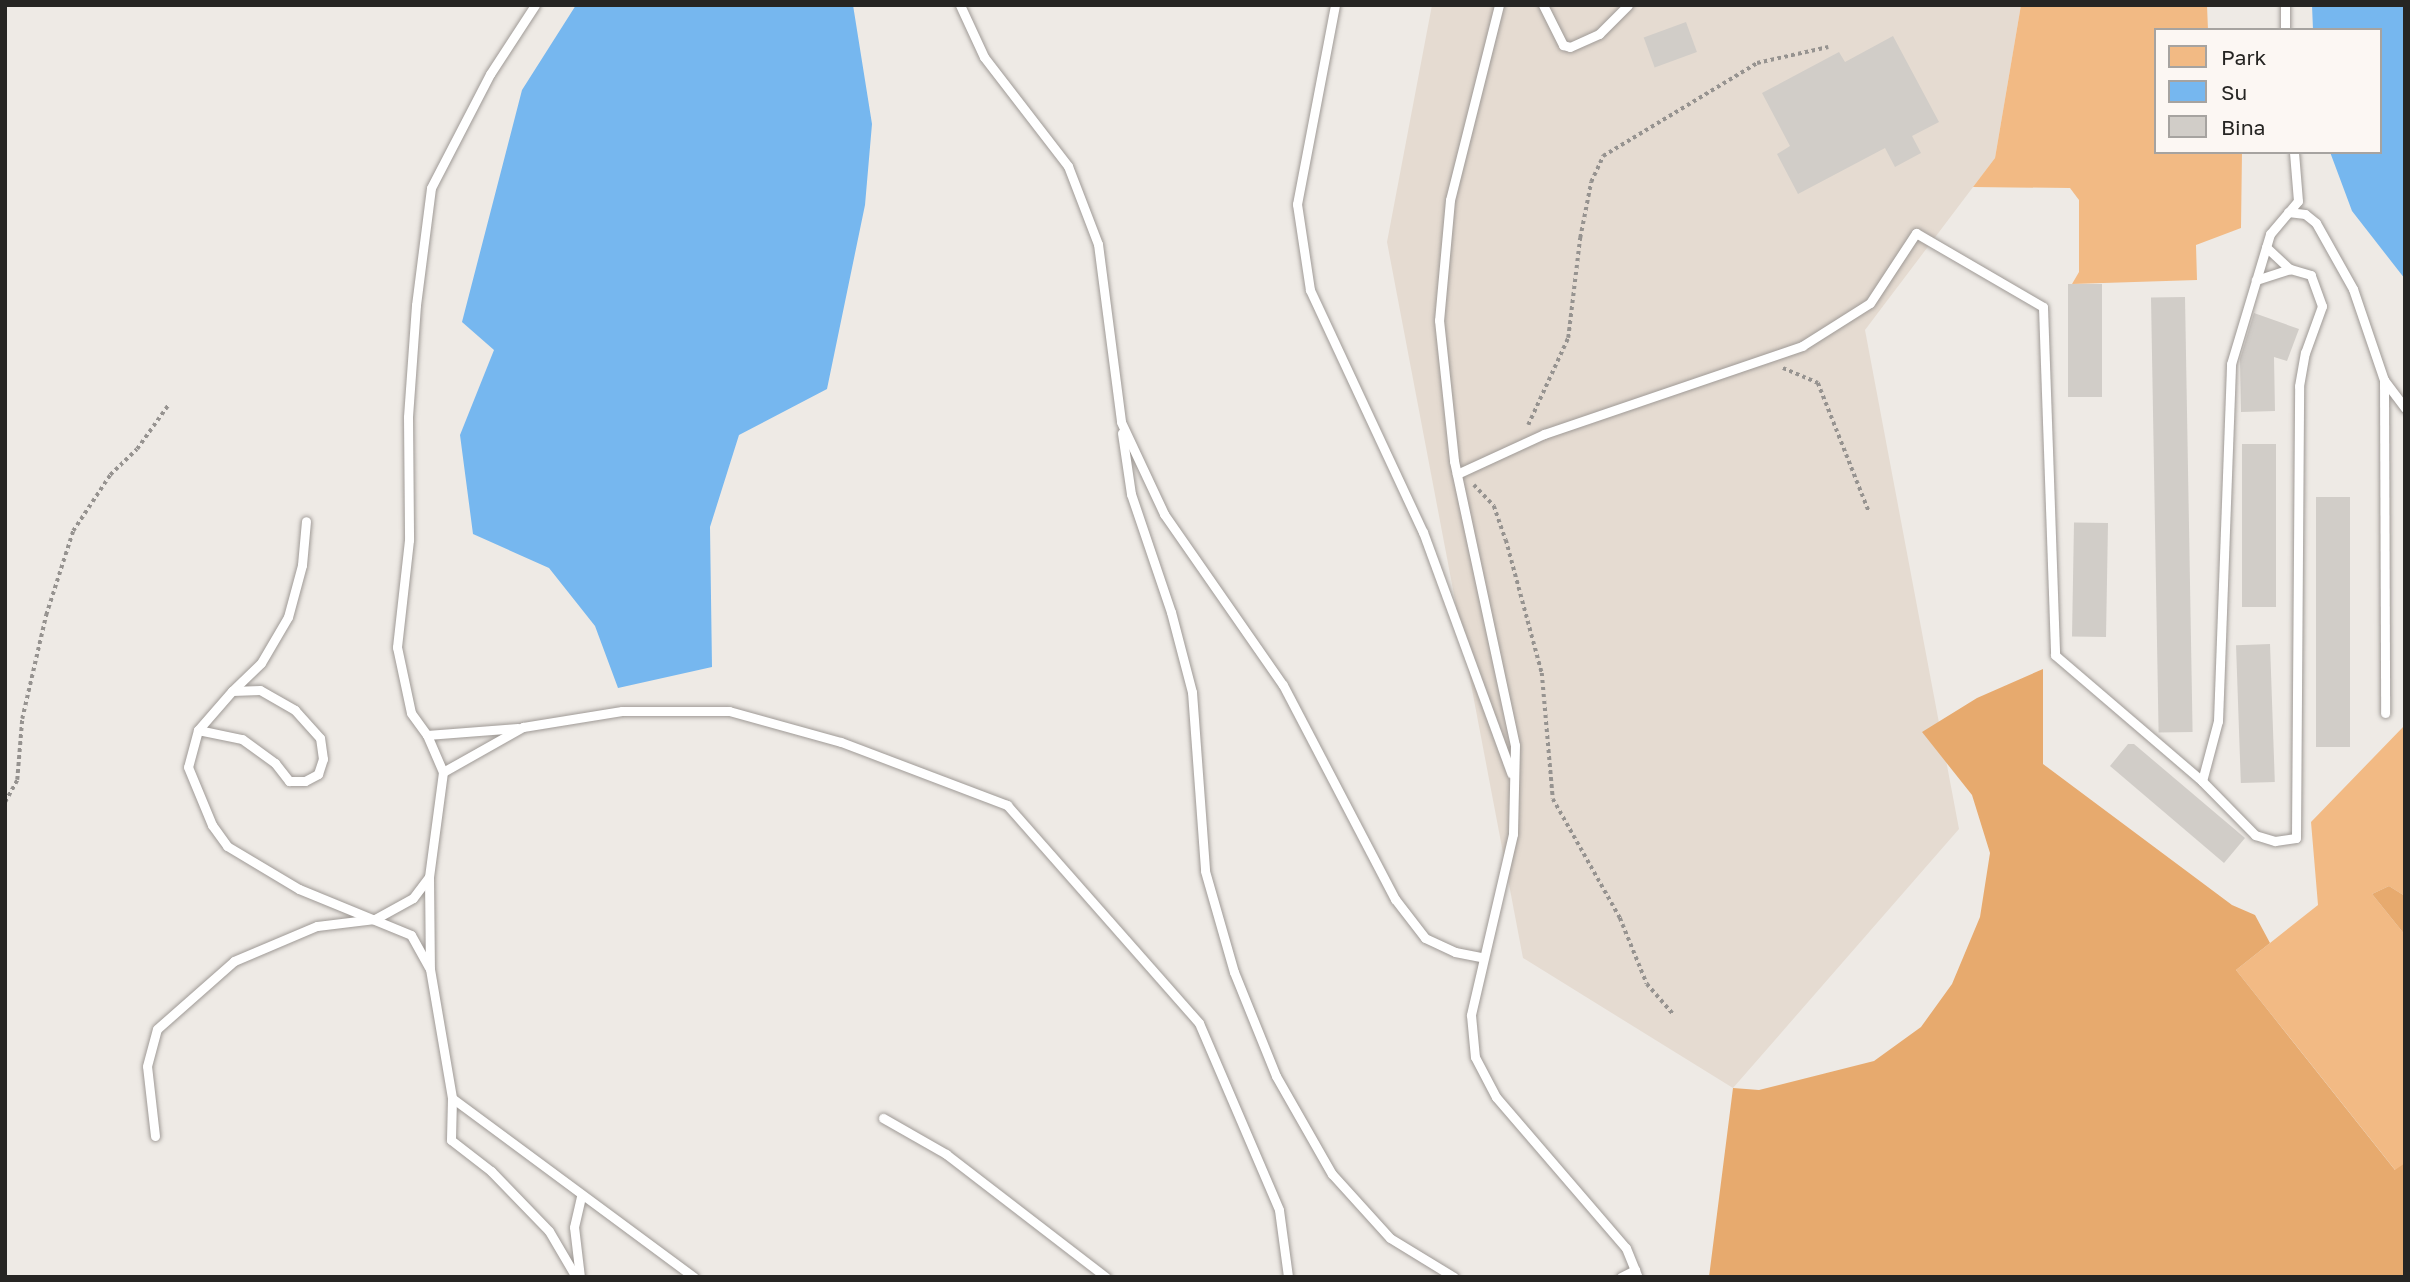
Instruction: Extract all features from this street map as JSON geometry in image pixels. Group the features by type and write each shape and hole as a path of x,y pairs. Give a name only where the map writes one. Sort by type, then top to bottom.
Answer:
{"lane":[{"path":"535,5 490,74 431,188 416,305 408,417 409,540 397,647 411,713 428,735 443,772 429,877 430,969 452,1098 451,1140 491,1171 549,1231 578,1277"},
{"path":"960,5 984,57 1068,166 1093,231 1114,341 1131,494 1171,612 1192,692 1205,872 1234,972 1276,1076 1332,1174 1390,1238 1454,1277"},
{"path":"1335,5 1297,204 1310,290 1423,532 1514,781"},
{"path":"1499,5 1448,213 1439,320 1457,474 1514,745 1513,834 1482,957 1471,1015 1475,1057 1496,1097 1626,1248 1637,1273 1620,1277"},
{"path":"1542,5 1563,45 1570,47 1599,34 1628,5"},
{"path":"2285,5 2285,28"},
{"path":"2294,154 2298,201 2305,214 2316,223 2353,289 2384,380 2405,408"},
{"path":"2202,781 2218,722 2231,364 2266,247 2277,222 2298,201"},
{"path":"2288,212 2305,214"},
{"path":"1457,474 1514,448 1802,346 1870,303 1916,233 2043,307 2055,655 2202,781 2255,835 2275,841 2296,838 2299,386 2305,353 2322,306 2321,292 2311,275 2290,269 2266,247"},
{"path":"2256,280 2290,269"},
{"path":"2384,380 2385,713"},
{"path":"1121,422 1164,514 1283,685 1395,899 1425,938 1455,952 1482,957"},
{"path":"306,521 302,565 288,617 261,663 198,730 188,767 212,825 227,846 299,889 411,934 430,969"},
{"path":"198,730 242,739 275,763 289,781 305,781 318,774 323,759 320,738 295,710 260,690 232,691"},
{"path":"428,735 523,727 622,711 729,711 841,742 1007,805 1199,1023 1279,1210 1287,1277"},
{"path":"443,772 523,727"},
{"path":"155,1136 147,1066 157,1029 234,961 317,926 375,919 413,898 429,877"},
{"path":"452,1098 694,1277"},
{"path":"883,1118 946,1154 1106,1277"},
{"path":"578,1277 574,1227 581,1196"}],"path":[{"path":"1514,448 1540,403 1568,338 1580,238 1591,182 1603,156 1757,63 1828,47"},
{"path":"1762,359 1818,383 1868,512"},
{"path":"5,802 17,780 22,719 46,615 74,531 110,475 137,449 169,404"},
{"path":"1457,474 1479,488 1494,506 1506,540 1542,673 1553,799 1562,821 1620,918 1647,984 1674,1015"}],"shaded area":[{"path":"1432,5 2021,5 1995,158 1865,330 1959,829 1733,1088 1523,958 1387,242"},
{"path":"2043,669 2043,764 2232,905 2255,915 2270,943 2236,970 2395,1170 2405,1163 2405,1277 1709,1277 1733,1088 1759,1090 1874,1061 1921,1027 1952,984 1980,917 1990,853 1972,795 1922,732 1977,698"},
{"path":"2389,886 2405,896 2405,935 2372,894"}],"green space":[{"path":"2021,5 2207,5 2208,28 2154,28 2154,154 2242,154 2241,228 2196,245 2197,280 2072,284 2079,272 2079,200 2070,188 1973,187 1995,158"},
{"path":"2405,725 2405,896 2389,886 2372,894 2405,935 2405,1163 2396,1171 2236,970 2318,905 2311,822"}],"water":[{"path":"576,5 853,5 872,124 865,205 827,389 739,435 710,527 712,667 618,688 595,626 549,568 473,534 460,435 494,350 462,322 522,90"},
{"path":"2312,5 2405,5 2405,279 2352,211 2331,154 2382,154 2382,28 2313,28"}],"building":[{"path":"1686,22 1697,52 1655,67 1644,37"},
{"path":"1893,36 1939,122 1912,136 1921,153 1895,167 1885,148 1798,194 1777,154 1790,146 1762,93 1839,52 1845,62"},
{"path":"2068,284 2102,284 2102,397 2068,397"},
{"path":"2185,297 2193,732 2159,733 2151,298"},
{"path":"2254,313 2299,329 2287,361 2274,357 2275,411 2241,412 2240,359"},
{"path":"2242,444 2276,444 2276,607 2242,607"},
{"path":"2316,497 2350,497 2350,747 2316,747"},
{"path":"2074,522 2108,523 2106,637 2072,636"},
{"path":"2270,644 2275,782 2241,783 2236,645"},
{"path":"2128,744 2134,744 2245,838 2224,863 2110,766"}]}
